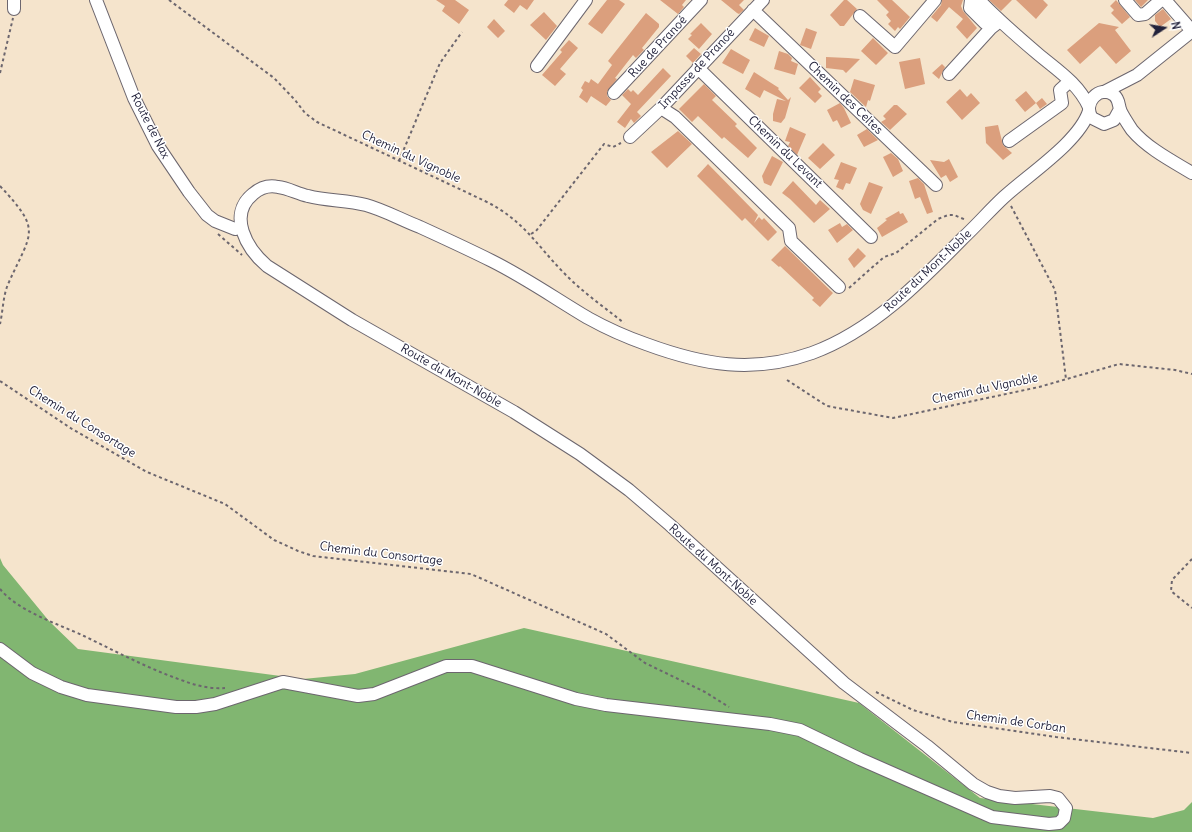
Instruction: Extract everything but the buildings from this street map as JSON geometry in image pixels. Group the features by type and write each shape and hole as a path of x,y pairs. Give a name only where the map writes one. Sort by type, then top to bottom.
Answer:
{"street":[{"name":"Route de Nax","path":"96,0 149,130 170,166 198,205 211,219 235,228"},
{"path":"537,66 586,0"},
{"name":"Rue de Pranoé","path":"614,93 701,0"},
{"name":"Impasse de Pranoé","path":"630,137 661,108 763,0"},
{"path":"860,16 895,47 935,0"},
{"path":"971,0 970,8 985,23 998,19"},
{"path":"978,0 1071,82 1083,96 1095,121 1105,123 1137,136 1192,173"},
{"path":"1126,0 1138,15 1141,15 1148,12 1161,0"},
{"path":"1089,109 1092,98 1137,75 1192,31 1165,0"},
{"name":"Chemin des Celtes","path":"753,10 936,185"},
{"path":"949,74 998,19"},
{"name":"Chemin du Levant","path":"698,68 871,237"},
{"path":"1105,123 1117,118 1128,88 1137,75"},
{"path":"1071,82 1115,96 1120,108 1137,136"},
{"path":"1009,141 1062,103 1060,90 1071,82"},
{"path":"661,108 675,117 790,228 791,241 839,287"},
{"name":"Route du Mont-Noble","path":"0,649 32,673 61,687 87,695 176,707 196,707 215,704 283,682 358,696 374,694 446,666 472,666 576,699 606,705 770,724 800,730 860,759 992,817 1049,824 1059,823 1064,818 1066,808 1058,798 1050,796 1016,798 999,796 987,792 973,784 928,746 844,683 670,525 605,472 521,416 352,320 279,275 257,258 245,238 240,223 243,207 252,194 265,187 279,187 314,197 363,204 393,215 492,260 589,318 636,340 706,363 727,365 776,363 813,353 859,329 892,305 924,277 1005,197 1075,135 1085,122 1089,109"},
{"name":"Route du Mont-Noble","path":"1075,135 1105,123"}],"path":[{"name":"Chemin du Vignoble","path":"169,0 274,78 305,113 317,122 499,208 522,225 531,234 564,274 630,328 636,340"},
{"path":"0,73 14,4"},
{"path":"399,161 440,63 462,32"},
{"path":"531,234 536,231 604,144 613,147 630,137"},
{"path":"0,186 20,208 28,221 30,230 27,243 8,284 0,324"},
{"path":"1005,197 1025,232 1054,290 1066,379"},
{"path":"853,286 884,257 896,253 938,220 948,215 954,215 977,225"},
{"path":"211,219 217,233 244,257 253,260 257,258"},
{"name":"Chemin du Vignoble","path":"788,380 827,406 893,418 1039,387 1119,364 1175,370 1192,374"},
{"name":"Chemin du Consortage","path":"0,381 72,428 147,472 225,504 274,540 298,551 313,556 471,574 606,634 645,663 705,692 733,709"},
{"path":"1192,559 1172,580 1171,591 1192,608"},
{"path":"0,589 6,596 41,617 135,661 184,681 212,689 226,688"},
{"name":"Chemin de Corban","path":"870,690 913,710 953,722 1056,737 1192,753"}],"green space":[{"path":"0,558 3,565 49,621 78,649 303,679 355,674 524,628 859,703 980,798 1153,818 1184,810 1192,802 1192,832 0,832"}]}
